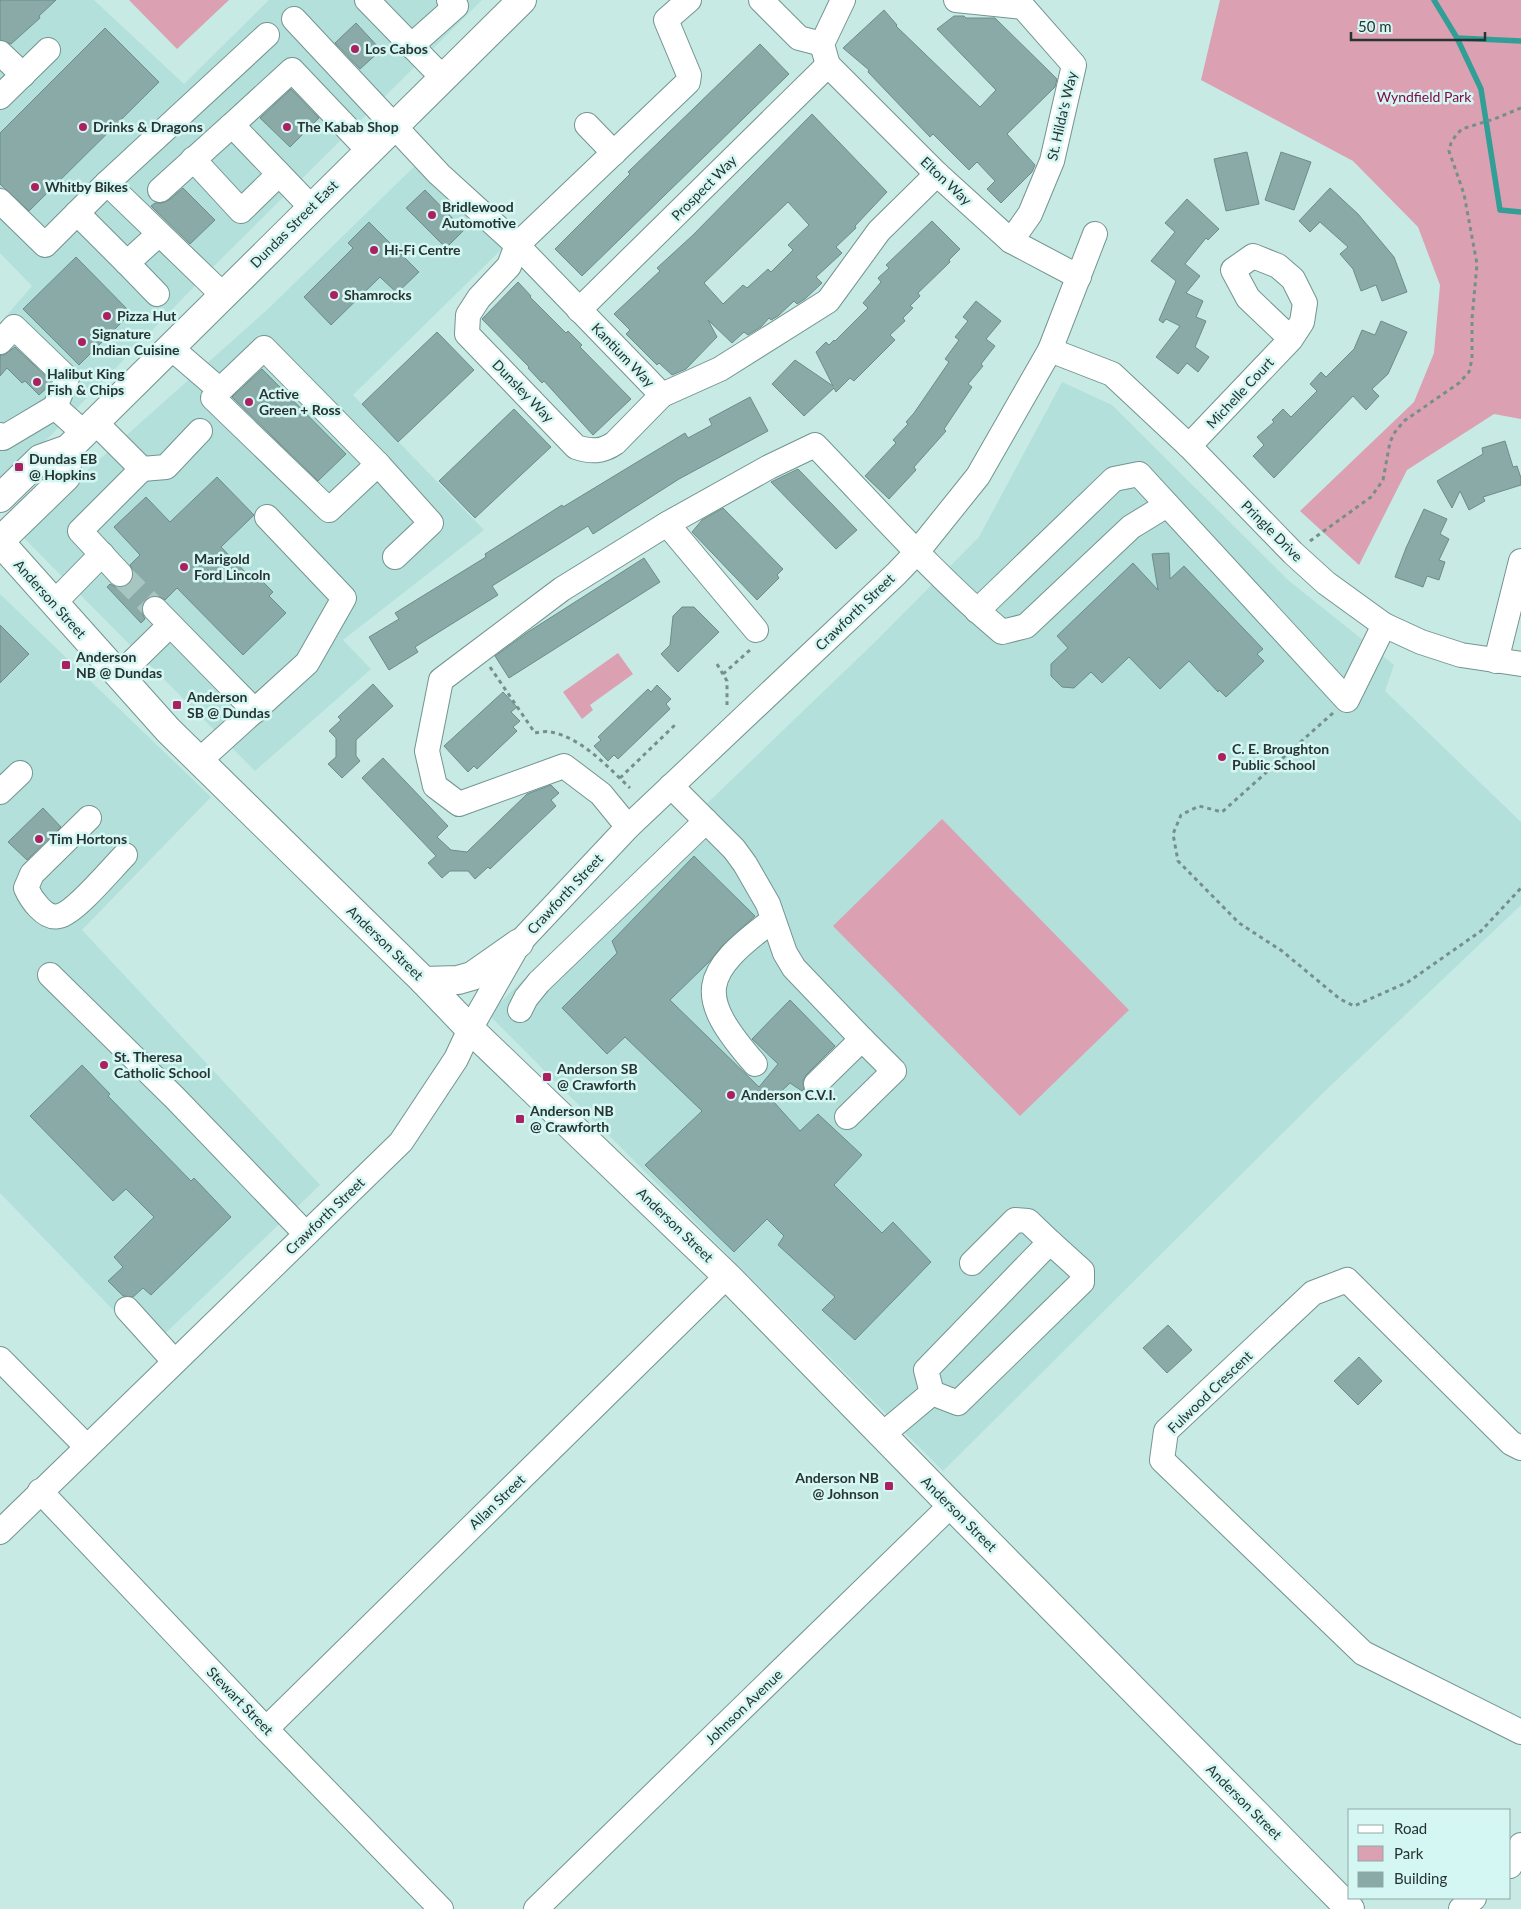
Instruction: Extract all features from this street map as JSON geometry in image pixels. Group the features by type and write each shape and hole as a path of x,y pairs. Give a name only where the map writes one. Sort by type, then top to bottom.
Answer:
{"main road":[{"name":"Dundas Street East","path":"0,498 40,459 82,435 522,0"},
{"path":"0,541 66,477 82,435"},
{"name":"Anderson Street","path":"0,541 168,730 424,981 470,1029 727,1276 1350,1909"},
{"path":"424,981 458,980 472,976 519,943"}],"street":[{"path":"367,0 443,78"},
{"path":"411,46 456,6 449,0"},
{"path":"517,245 688,82 688,76 666,20 689,0"},
{"path":"761,0 799,38 825,55 843,0"},
{"name":"St. Hilda's Way","path":"956,0 1022,7 1074,65 1052,161 1030,214 1011,241"},
{"name":"Kantium Way","path":"294,19 440,174 517,245 662,395 720,369 828,301 879,231 937,174"},
{"path":"0,200 44,244 267,35"},
{"path":"0,97 48,50"},
{"path":"0,53 23,75"},
{"name":"Elton Way","path":"825,55 937,174 1011,241 1079,277"},
{"name":"Prospect Way","path":"579,310 825,55"},
{"path":"160,190 292,70 369,151"},
{"path":"232,124 311,207"},
{"path":"587,125 614,152"},
{"path":"193,159 241,211 279,174"},
{"path":"107,183 223,295"},
{"path":"76,213 157,294"},
{"path":"127,263 159,234"},
{"name":"Crawforth Street","path":"0,1532 86,1446 402,1142 456,1059 470,1029 519,943 628,828 917,552 978,476 1050,350 1095,234"},
{"name":"Dunsley Way","path":"517,245 510,266 479,298 468,315 467,334 576,447 588,451 608,448 662,395"},
{"path":"0,342 14,328 67,378 55,407 3,438 0,435"},
{"name":"Michelle Court","path":"1189,446 1291,338"},
{"path":"170,346 220,390"},
{"path":"378,464 329,510 213,398 264,348 378,464 431,523 396,556"},
{"name":"Pringle Drive","path":"1050,350 1112,374 1189,446 1293,553 1326,583 1384,625 1421,642 1461,655 1521,664"},
{"path":"55,407 82,435 142,468 166,467 200,431"},
{"path":"628,828 601,794 564,766 459,804 435,786 428,752 441,680 562,589 666,524 769,467 815,445 917,552 977,611 1002,632 1026,626 1131,526 1168,505"},
{"path":"120,574 80,532 142,468"},
{"path":"977,611 1114,479 1139,474 1347,700 1384,625"},
{"path":"199,761 307,663 344,598 267,517"},
{"path":"666,524 756,630"},
{"path":"54,603 102,554"},
{"path":"1496,661 1521,561"},
{"path":"119,675 163,617 255,711"},
{"path":"0,792 20,773"},
{"path":"672,786 734,849 745,864 768,904 785,953 794,968 894,1072 847,1117"},
{"path":"89,818 32,874 26,888 31,899 48,915 59,917 72,910 125,855"},
{"path":"520,1010 526,998 539,982 706,821"},
{"path":"755,1064 723,1024 716,1007 713,991 714,978 732,954 773,920"},
{"path":"50,975 176,1099 306,1234"},
{"path":"816,1084 862,1039"},
{"path":"932,1393 958,1403 1082,1282 1082,1271 1028,1221 1014,1220 972,1263"},
{"path":"932,1393 926,1370 1050,1242"},
{"name":"Allan Street","path":"266,1729 727,1276"},
{"name":"Fulwood Crescent","path":"1521,1448 1511,1443 1347,1280 1312,1294 1166,1431 1162,1460 1364,1653 1521,1732"},
{"path":"127,1309 174,1361"},
{"path":"0,1359 86,1446"},
{"path":"882,1435 932,1393"},
{"name":"Stewart Street","path":"40,1491 266,1729 441,1909"},
{"name":"Johnson Avenue","path":"536,1909 951,1505"},
{"path":"1511,1864 1521,1845"},
{"path":"1461,1909 1473,1899"}],"path":[{"path":"1293,553 1371,497 1383,480 1390,442 1395,432 1404,421 1417,411 1459,384 1471,367 1472,319 1477,264 1464,194 1449,151 1451,143 1462,129 1521,108"},
{"path":"479,651 535,733 550,732 579,743 605,763 630,788"},
{"path":"717,664 727,681 726,701 730,731"},
{"path":"1347,700 1222,812 1199,806 1181,815 1173,834 1178,861 1239,923 1282,951 1340,999 1354,1006 1408,982 1482,931 1521,888"},
{"path":"601,794 677,723"}],"shaded area":[{"path":"0,0 94,0 184,84 269,0 482,0 214,266 1,487 0,323 32,286 0,253"},
{"path":"422,159 506,245 353,395 484,530 343,640 371,669 255,771 18,532 268,309"},
{"path":"1062,382 1112,405 1288,580 1394,665 1385,691 1521,822 1521,905 1324,1092 943,1471 488,1014 876,641 979,537"},
{"name":"St. Theresa Catholic School","path":"0,594 211,797 82,930 320,1185 150,1348 0,1193"}],"green space":[{"path":"129,0 229,0 177,49"},
{"name":"Wyndfield Park","path":"1220,0 1521,0 1521,419 1494,414 1407,470 1359,565 1300,511 1414,402 1434,353 1440,285 1418,227 1353,161 1201,80"},
{"path":"618,653 633,674 590,705 593,710 582,719 563,692"},
{"path":"942,819 1129,1010 1020,1116 833,926"}],"building":[{"path":"0,0 56,0 39,16 40,18 11,44 0,40"},
{"path":"884,10 896,26 980,107 996,90 937,29 954,16 995,18 1057,79 1055,87 1007,134 1035,165 1032,172 1001,203 987,189 995,181 977,162 969,170 933,134 930,137 868,72 869,70 843,48"},
{"name":"Los Cabos","path":"356,23 381,50 360,69 335,43"},
{"path":"105,28 159,82 29,211 0,184 0,133"},
{"path":"760,44 789,74 582,276 555,249 630,174 628,172"},
{"path":"291,89 319,118 290,147 260,118"},
{"path":"812,114 887,192 855,226 856,228 836,247 842,253 816,277 822,283 805,299 797,304 794,301 778,316 771,320 769,318 761,327 748,335 744,332 732,343 708,320 717,337 686,369 672,375 659,363 657,365 626,334 630,330 614,314 660,271 657,268 693,235","holes":["788,202 809,225 788,245 793,250 771,272 768,269 747,288 743,285 723,304 704,283"]},
{"path":"1247,152 1259,204 1226,211 1214,159"},
{"path":"1281,152 1311,162 1294,210 1265,200"},
{"path":"183,188 215,220 190,244 151,206 155,203 169,200"},
{"path":"1330,188 1358,214 1394,257 1407,292 1382,301 1376,285 1361,291 1353,269 1340,254 1348,247 1320,222 1310,232 1299,221"},
{"path":"425,190 464,230 446,248 406,208"},
{"path":"1187,199 1219,229 1208,240 1206,238 1185,264 1200,276 1186,293 1203,301 1196,317 1206,321 1195,347 1209,357 1198,372 1187,363 1178,374 1156,357 1180,326 1166,319 1163,323 1159,320 1176,281 1151,261 1175,232 1165,223"},
{"path":"932,221 960,249 949,260 950,262 918,293 920,296 910,306 913,308 903,318 905,321 890,335 895,340 854,381 850,378 836,392 834,388 804,416 772,384 795,360 833,386 816,352 826,342 829,345 835,341 868,308 863,303 881,282 878,278 889,268 886,265"},
{"path":"369,222 419,272 397,293 380,277 331,325 304,297 353,248 348,243"},
{"path":"76,257 131,313 79,365 23,309"},
{"path":"518,282 530,297 566,333 568,331 582,345 580,347 631,399 593,435 544,381 542,383 482,319"},
{"path":"976,301 1001,321 986,339 995,346 981,364 983,366 968,384 972,387 944,429 946,431 914,467 916,470 889,499 865,476 896,443 893,440 908,424 906,422 949,362 945,359 959,340 955,337 968,321 963,317"},
{"path":"1381,321 1407,332 1388,374 1372,389 1379,396 1366,410 1353,396 1274,478 1253,456 1264,445 1257,437 1274,422 1272,420 1283,409 1291,417 1317,391 1310,384 1321,372 1326,377 1354,349 1362,330 1375,335"},
{"path":"437,332 474,370 398,442 362,404"},
{"path":"15,347 51,381 49,386 39,395 25,381 22,383 7,368 0,376 0,355 4,355"},
{"path":"262,369 346,454 318,481 232,397"},
{"path":"750,397 768,431 679,479 593,534 588,526 492,586 498,595 415,647 418,652 389,670 369,637 399,619 395,613 486,557 485,554 562,505 563,507 685,433 688,438 712,425 709,419"},
{"path":"514,409 551,447 475,518 439,481"},
{"path":"1505,441 1513,467 1517,466 1521,485 1483,497 1485,501 1469,510 1460,491 1452,508 1437,481 1483,454 1482,448"},
{"path":"798,469 857,530 836,549 771,482"},
{"name":"Marigold Ford Lincoln","path":"217,477 254,515 221,547 251,578 255,574 273,592 269,596 286,613 243,655 177,588 165,600 158,596 151,596 146,599 142,606 142,613 145,619 141,623 107,587 110,584 116,587 123,587 130,584 133,578 133,571 130,565 140,555 114,527 146,497 170,522"},
{"path":"723,508 783,569 777,575 779,578 757,600 692,532 702,520"},
{"path":"1424,509 1447,519 1440,534 1449,539 1439,560 1445,562 1439,580 1427,576 1423,587 1395,577"},
{"path":"1169,553 1170,579 1184,566 1263,649 1257,654 1264,661 1226,697 1219,690 1218,692 1189,661 1160,689 1129,657 1102,683 1091,672 1074,688 1062,687 1051,676 1051,664 1068,648 1057,636 1133,563 1158,590 1152,554"},
{"path":"644,558 660,582 509,678 495,656 528,632"},
{"path":"682,607 694,607 719,632 678,672 661,654 670,645 673,616"},
{"path":"0,625 29,654 0,683"},
{"path":"373,684 393,706 356,740 356,756 360,761 342,778 328,764 336,757 336,738 329,731 341,720 338,717"},
{"path":"657,685 671,699 666,704 670,709 618,759 614,755 608,761 594,746 601,740 598,737 648,689 651,692"},
{"path":"503,692 517,707 511,712 520,721 513,727 517,731 477,769 474,766 468,772 444,746"},
{"path":"383,758 448,826 437,837 451,850 467,852 527,794 551,785 559,793 551,800 556,806 490,869 488,867 475,879 468,871 450,871 442,878 428,863 436,856 362,778"},
{"name":"Tim Hortons","path":"43,808 61,827 27,860 8,842"},
{"name":"Anderson C.V.I.","path":"694,856 755,916 722,946 709,962 670,1000 759,1087 778,1064 752,1039 790,1000 835,1046 806,1075 802,1091 790,1083 772,1100 800,1131 818,1114 862,1155 834,1185 882,1233 893,1222 931,1262 855,1340 822,1310 835,1297 778,1245 784,1236 767,1219 734,1252 645,1165 702,1111 625,1037 607,1054 562,1008 617,953 612,941"},
{"path":"82,1065 110,1094 108,1096 191,1181 194,1178 231,1217 151,1295 143,1288 133,1297 123,1296 108,1281 123,1267 114,1257 154,1217 126,1189 113,1201 30,1116"},
{"path":"1168,1325 1192,1350 1167,1373 1143,1348"},
{"path":"1359,1357 1382,1381 1358,1405 1334,1381"}],"waterway":[{"path":"1434,0 1457,38 1481,89 1500,210 1521,212"},
{"path":"1457,38 1521,41"}],"tunnel":[{"path":"120,574 155,609"}],"place":[{"name":"Los Cabos","path":"355,49"},
{"name":"Drinks & Dragons","path":"83,127"},
{"name":"The Kabab Shop","path":"287,127"},
{"name":"Whitby Bikes","path":"35,187"},
{"name":"Bridlewood Automotive","path":"432,215"},
{"name":"Hi-Fi Centre","path":"374,250"},
{"name":"Shamrocks","path":"334,295"},
{"name":"Pizza Hut","path":"107,316"},
{"name":"Signature Indian Cuisine","path":"82,342"},
{"name":"Halibut King Fish & Chips","path":"37,382"},
{"name":"Active Green + Ross","path":"249,402"},
{"name":"Dundas EB @ Hopkins","path":"19,467"},
{"name":"Marigold Ford Lincoln","path":"184,567"},
{"name":"Anderson NB @ Dundas","path":"66,665"},
{"name":"Anderson SB @ Dundas","path":"177,705"},
{"name":"C. E. Broughton Public School","path":"1222,757"},
{"name":"Tim Hortons","path":"39,839"},
{"name":"St. Theresa Catholic School","path":"104,1065"},
{"name":"Anderson SB @ Crawforth","path":"547,1077"},
{"name":"Anderson C.V.I.","path":"731,1095"},
{"name":"Anderson NB @ Crawforth","path":"520,1119"},
{"name":"Anderson NB @ Johnson","path":"889,1486"}]}
